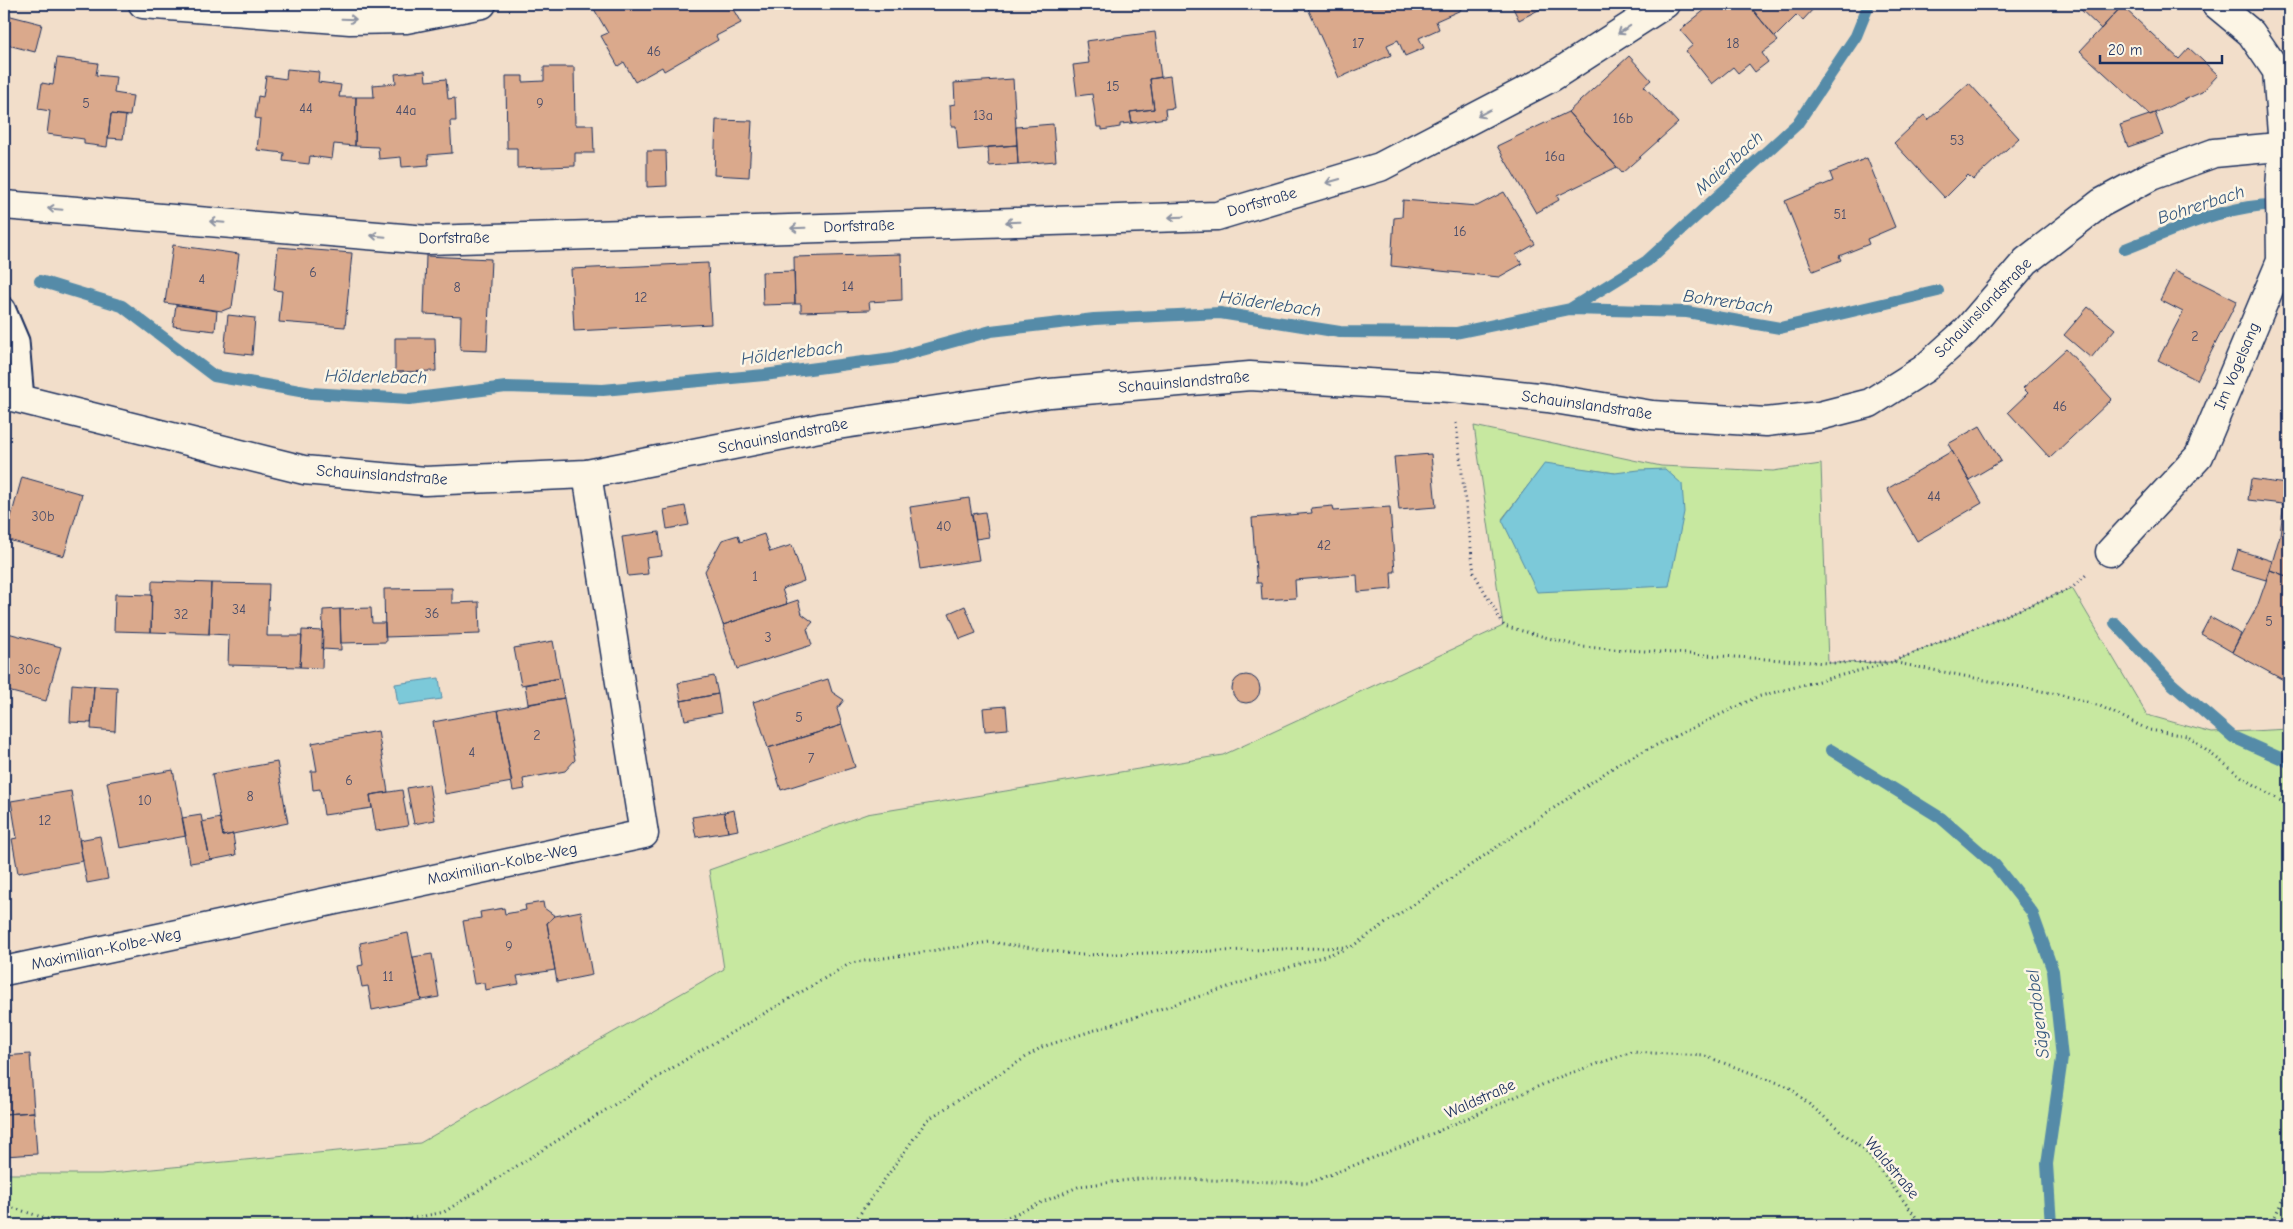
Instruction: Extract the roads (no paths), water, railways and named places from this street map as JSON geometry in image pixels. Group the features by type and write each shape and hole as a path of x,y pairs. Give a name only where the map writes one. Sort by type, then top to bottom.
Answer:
{"street":[{"path":"143,4 350,20 406,19 482,4"},
{"name":"Dorfstraße","path":"4,205 427,240 1217,216 1380,167 1552,77 1665,4"},
{"name":"Im Vogelsang","path":"2110,552 2199,456 2281,261 2280,188 2286,146 2277,71 2251,34 2216,4"},
{"name":"Schauinslandstraße","path":"13,397 86,417 304,470 425,481 587,474 824,427 1050,393 1250,376 1452,388 1548,398 1652,415 1766,422 1819,416 1870,403 1924,369 1966,331 2026,261 2100,203 2151,176 2214,153 2286,146"},
{"name":"Maximilian-Kolbe-Weg","path":"4,971 644,834 587,474"}],"lane":[{"path":"4,308 18,341 13,397"}],"water":[{"path":"1545,463 1615,473 1665,469 1682,484 1684,512 1669,586 1537,592 1502,520"},
{"path":"439,678 442,699 398,705 395,684"}],"waterway":[{"name":"Maienbach","path":"1570,309 1647,261 1797,124 1856,36 1869,4"},
{"name":"Bohrerbach","path":"2125,249 2182,226 2222,213 2263,205 2282,205"},
{"name":"Hölderlebach","path":"40,281 122,306 214,376 311,393 409,399 506,387 603,390 764,375 893,358 991,331 1094,319 1220,313 1340,332 1456,333 1570,309 1687,312 1780,328 1938,291"},
{"path":"2115,623 2172,684 2233,737 2289,762"},
{"name":"Sägendobel","path":"1831,750 1941,818 1995,865 2032,912 2053,971 2062,1058 2047,1164 2051,1225"}]}
